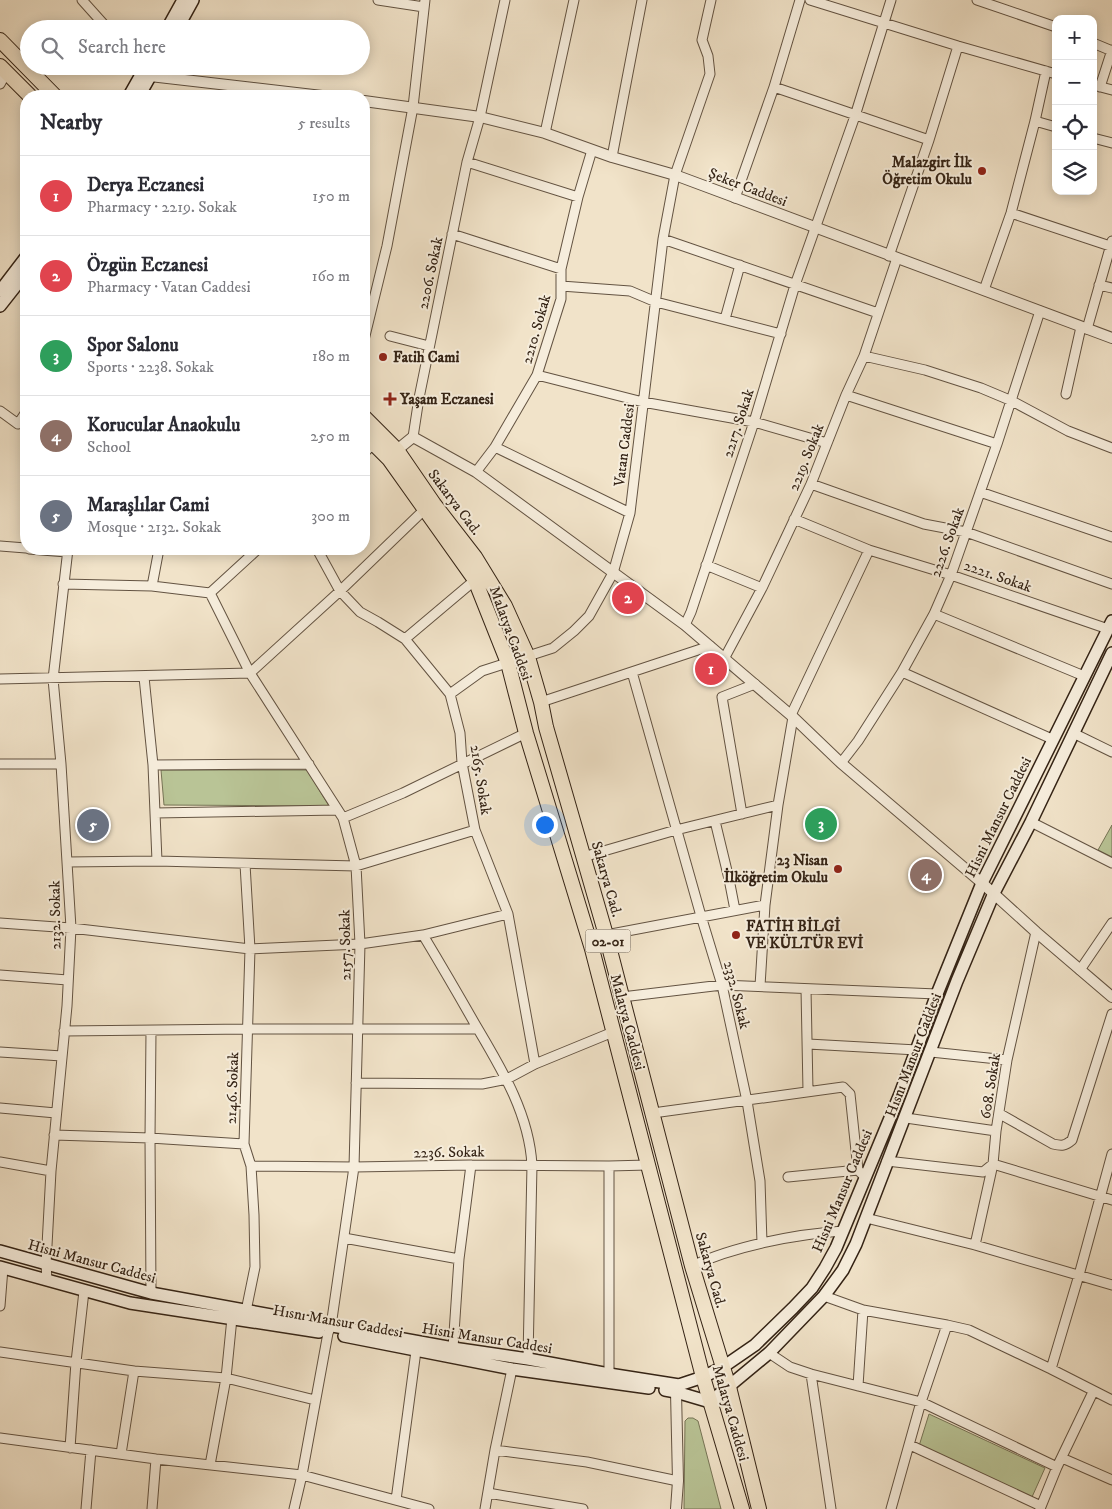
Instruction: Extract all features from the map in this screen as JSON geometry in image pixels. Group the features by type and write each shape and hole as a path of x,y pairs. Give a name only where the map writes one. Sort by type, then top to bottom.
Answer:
{"main road":[{"path":"172,20 183,0"},
{"path":"182,20 193,0"},
{"path":"0,40 20,60"},
{"path":"2,74 22,90"},
{"path":"35,75 50,90"},
{"path":"134,90 144,75"},
{"path":"141,90 146,75"},
{"path":"0,291 20,265"},
{"path":"0,306 20,281"},
{"name":"Sakarya Cad.","path":"370,423 397,450 434,504 475,557 505,606 528,657 546,727 606,935 692,1266 729,1387 759,1509"},
{"name":"Malatya Caddesi","path":"370,446 389,459 474,580 508,663 526,733 592,949 703,1377 742,1509"},
{"name":"Hisni Mansur Caddesi","path":"0,1251 151,1293 329,1329 528,1359 609,1374 679,1385 703,1377 723,1367 755,1344 793,1308 812,1288 826,1268 843,1231 861,1173 917,1050 937,994 982,883 1110,625"},
{"name":"Hısnı Mansur Caddesi","path":"2,1267 130,1304 329,1329 416,1351 512,1369 676,1392 710,1402 768,1353 824,1296 843,1270 866,1218 994,893 1031,822 1112,653"}],"street":[{"path":"82,0 100,20"},
{"path":"370,315 387,246 413,107 425,3 378,0"},
{"name":"2206. Sokak","path":"413,437 429,346 467,162 480,117 505,0"},
{"path":"545,133 574,0"},
{"path":"612,157 642,0"},
{"name":"Vatan Caddesi","path":"450,694 482,671 553,648 589,616 614,573 630,513 663,239 675,175 710,74 708,56 702,40 711,0"},
{"path":"734,198 774,87 800,0"},
{"path":"810,0 1052,73"},
{"name":"2217. Sokak","path":"685,625 754,422 795,285 855,116 891,0"},
{"path":"977,0 1052,27"},
{"path":"1097,44 1112,50 1097,84"},
{"path":"893,257 958,46"},
{"path":"984,290 1011,213 1046,71"},
{"path":"181,75 263,90"},
{"path":"1097,86 1112,90"},
{"path":"774,87 929,140"},
{"name":"Şeker Caddesi","path":"370,102 480,117 545,133 612,157 675,175 1112,338"},
{"path":"1035,121 1052,126"},
{"path":"1097,139 1112,143"},
{"name":"2210. Sokak","path":"476,472 494,447 537,375 561,299 561,270 578,197 592,150"},
{"path":"467,162 578,197"},
{"path":"1011,213 1111,243 1084,328 1066,394"},
{"path":"452,234 561,270"},
{"path":"663,239 878,313"},
{"name":"2219. Sokak","path":"724,659 762,588 794,519 864,356 893,257"},
{"path":"725,319 740,265"},
{"path":"1099,285 1112,288"},
{"path":"561,286 630,291 656,302 781,334"},
{"name":"2226. Sokak","path":"841,763 858,741 902,672 934,614 951,574 997,444 1040,311"},
{"path":"390,336 429,346"},
{"path":"864,356 925,370 980,388 1012,401 1068,431 1112,448"},
{"path":"537,375 643,402 754,422 826,442"},
{"path":"846,395 997,444"},
{"path":"0,411 18,424 20,421"},
{"path":"397,450 413,437 476,472 685,625 792,716 841,763 994,893 1112,997"},
{"path":"494,447 630,513"},
{"path":"810,484 924,524 966,532 1112,584"},
{"path":"980,492 1112,537"},
{"path":"0,679 250,673 340,591 425,509"},
{"name":"2221. Sokak","path":"794,519 869,550 1110,625"},
{"path":"0,546 20,548"},
{"path":"760,986 765,905 792,716 869,550"},
{"name":"2132. Sokak","path":"47,1280 46,1264 51,1171 62,1056 71,928 61,764 53,679 67,555"},
{"path":"152,586 158,555"},
{"path":"63,584 152,586 210,593 251,555"},
{"name":"2165. Sokak","path":"321,555 340,591 360,612 405,639 450,694 460,732 462,763 475,830 508,914 535,1064"},
{"path":"706,565 762,588"},
{"path":"405,639 474,580"},
{"name":"2157. Sokak","path":"210,593 250,673 341,814 356,866 360,944 354,1167 329,1329 294,1509"},
{"path":"934,614 1084,676"},
{"path":"541,702 710,646"},
{"name":"2332. Sokak","path":"632,672 722,985 747,1101 760,1181 762,1243"},
{"path":"902,672 1052,739"},
{"path":"144,677 153,765 157,861"},
{"path":"742,814 722,697 755,684"},
{"path":"1074,732 1112,752"},
{"path":"155,813 341,814 403,793 526,733"},
{"path":"0,764 61,764"},
{"path":"153,765 309,764"},
{"path":"583,857 676,830 778,805"},
{"path":"715,821 735,910"},
{"path":"1031,822 1112,863"},
{"path":"68,862 157,861 356,866 475,830"},
{"name":"2146. Sokak","path":"245,864 250,949 244,1144 251,1166 255,1267 246,1311"},
{"path":"606,935 765,905"},
{"path":"0,924 71,928 250,949 360,944 423,935 508,914"},
{"path":"1080,970 1112,923"},
{"name":"608. Sokak","path":"974,1245 994,1164 996,1131 1007,1060 1036,932"},
{"path":"423,935 507,1079 521,1113 531,1149 528,1359"},
{"path":"0,975 68,980"},
{"path":"622,997 722,985 937,994"},
{"path":"806,989 808,1091"},
{"path":"1000,1114 1053,1144 1063,1146 1072,1140 1112,1014"},
{"path":"64,1031 248,1028 478,1029"},
{"path":"151,1031 151,1293"},
{"path":"356,1083 482,1084 507,1079 535,1064 613,1032"},
{"path":"808,1044 917,1050"},
{"path":"0,1052 62,1056"},
{"path":"931,1052 1007,1060"},
{"path":"653,1113 839,1087 849,1091 861,1173 788,1178"},
{"path":"0,1108 56,1113"},
{"path":"906,1118 996,1131"},
{"path":"54,1136 150,1138 244,1144"},
{"path":"1051,1369 1112,1154"},
{"path":"887,1161 983,1172 994,1164 1112,1200"},
{"path":"0,1162 51,1171"},
{"path":"454,1348 459,1259 471,1165"},
{"name":"2236. Sokak","path":"251,1166 648,1165"},
{"path":"609,1166 609,1374"},
{"path":"866,1218 974,1245 1112,1285"},
{"path":"692,1266 704,1260 762,1243 843,1231"},
{"path":"344,1238 459,1259"},
{"path":"0,1306 2,1267"},
{"path":"70,1448 76,1362 84,1291"},
{"path":"824,1296 864,1310 968,1330 1112,1400"},
{"path":"858,1386 864,1310"},
{"path":"210,1465 226,1378 232,1318"},
{"path":"891,1509 921,1402 947,1325"},
{"path":"396,1500 416,1351"},
{"path":"0,1352 134,1371 226,1378 315,1400"},
{"path":"768,1353 790,1367 811,1374 921,1402 1057,1467"},
{"path":"485,1509 512,1369"},
{"path":"121,1454 134,1371"},
{"path":"811,1374 831,1509"},
{"path":"676,1392 678,1481 676,1509"},
{"path":"910,1445 1040,1508 1057,1467 1093,1392"},
{"path":"0,1438 156,1459 302,1475 429,1509"},
{"path":"86,1509 91,1450"},
{"path":"495,1450 587,1462 678,1481"},
{"path":"1062,1458 1112,1480"},
{"path":"152,1509 156,1459"},
{"path":"488,1493 583,1509"}],"green space":[{"path":"161,770 307,770 329,806 164,805"},
{"path":"1112,825 1112,857 1098,850"},
{"path":"929,1414 1045,1468 1032,1497 919,1446"},
{"path":"688,1418 698,1421 721,1509 684,1509 685,1421"}],"place":[{"name":"Malazgirt İlk Öğretim Okulu","path":"982,171"},
{"name":"Fatih Cami","path":"383,357"},
{"name":"Yaşam Eczanesi","path":"390,399"},
{"name":"Özgün Eczanesi","path":"628,598"},
{"name":"Derya Eczanesi","path":"711,669"},
{"name":"Spor Salonu","path":"821,824"},
{"name":"Maraşlılar Cami","path":"93,825"},
{"name":"23 Nisan İlköğretim Okulu","path":"838,869"},
{"name":"Korucular Anaokulu","path":"926,875"},
{"name":"FATİH BİLGİ VE KÜLTÜR EVİ","path":"736,935"}]}
